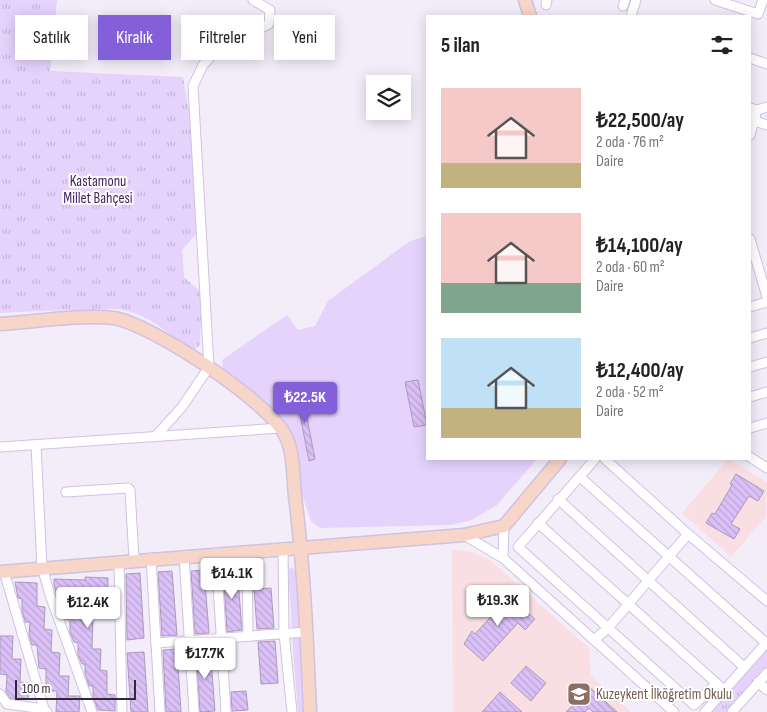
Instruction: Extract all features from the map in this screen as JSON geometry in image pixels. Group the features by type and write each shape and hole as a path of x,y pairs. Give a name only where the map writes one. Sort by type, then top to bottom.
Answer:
{"street":[{"path":"155,436 182,406 209,367 194,86 203,65 216,51 269,24 270,10 253,0"},
{"path":"525,0 530,15"},
{"path":"631,15 636,0"},
{"path":"715,0 763,15 763,0"},
{"path":"751,58 767,64"},
{"path":"751,132 754,122 754,109 767,108"},
{"path":"754,122 767,126"},
{"path":"751,242 767,297"},
{"path":"751,307 767,302"},
{"path":"0,324 103,317 120,319 151,331 209,367 269,415 281,428 289,445 302,547 310,712"},
{"path":"751,338 767,333"},
{"path":"751,368 767,362"},
{"path":"751,397 767,392"},
{"path":"751,428 767,423"},
{"path":"0,447 281,428"},
{"path":"36,444 42,567 50,595 92,712"},
{"path":"751,458 767,468"},
{"path":"0,694 8,704 46,711 2,571 134,559 464,535 504,526 559,460"},
{"path":"595,460 518,547 694,705 716,684"},
{"path":"606,460 688,534 767,601"},
{"path":"580,476 766,642 705,712"},
{"path":"66,492 128,488 130,490 134,559"},
{"path":"558,500 744,667"},
{"path":"538,523 724,690"},
{"path":"503,558 504,526"},
{"path":"594,640 608,628 688,534"},
{"path":"464,535 503,558 674,712"},
{"path":"283,548 284,633 292,712"},
{"path":"247,551 248,636"},
{"path":"216,553 226,712"},
{"path":"184,556 194,712"},
{"path":"151,558 160,712"},
{"path":"119,561 122,712"},
{"path":"156,642 307,632"},
{"path":"732,712 767,673"},
{"path":"758,682 767,690"}],"shaded area":[{"path":"727,460 767,482 766,517 731,557 682,513"},
{"path":"452,550 468,551 490,560 589,648 591,676 631,712 453,712"}],"green space":[{"name":"Kastamonu Millet Bahçesi","path":"0,0 57,0 56,15 15,15 15,60 51,60 50,71 183,77 194,140 200,230 182,250 184,277 202,293 200,345 191,353 176,339 151,321 123,310 58,310 0,313"},
{"path":"426,236 426,460 536,460 497,505 472,520 451,525 320,528 311,521 276,417 223,369 222,360 287,315 298,330 315,326 328,301 410,241"},
{"path":"290,568 293,568 296,572 300,628 292,628 288,572"},
{"path":"292,638 301,638 306,712 298,712"},
{"path":"767,646 767,673 732,712 708,712"}],"building":[{"path":"418,380 426,425 414,427 405,382"},
{"path":"301,387 315,459 309,461 295,389"},
{"path":"736,474 764,491 758,501 749,496 731,524 740,529 734,539 706,523 712,513 715,514 732,485 730,484"},
{"path":"237,567 242,630 227,632 223,568"},
{"path":"204,570 209,633 195,634 191,571"},
{"path":"172,571 177,635 162,636 158,572"},
{"path":"140,573 144,638 127,640 126,574"},
{"path":"85,577 108,578 107,601 110,601 110,617 93,617 92,649 101,649 100,670 107,671 107,694 115,695 115,711 98,710 93,696 93,686 89,686 85,673 85,664 82,664 78,655 78,643 74,642 70,632 70,620 65,619 61,606 61,595 57,595 54,585 54,579 85,580"},
{"path":"15,582 37,583 37,606 45,607 44,629 52,630 51,652 60,653 59,676 69,676 68,696 80,696 79,712 56,712 57,691 46,691 46,669 39,668 37,645 32,645 29,635 30,622 25,622 22,599 18,598"},
{"path":"271,588 274,628 257,629 254,589"},
{"path":"507,594 535,619 525,630 518,623 483,661 464,644 472,631 475,634 499,608 495,604"},
{"path":"0,636 13,636 12,659 21,659 20,682 29,683 28,699 10,698 6,692 7,675 0,674"},
{"path":"275,641 278,683 261,684 258,642"},
{"path":"210,647 215,711 200,712 196,648"},
{"path":"177,649 181,712 166,712 163,650"},
{"path":"144,652 148,712 131,712 127,653"},
{"path":"526,666 546,683 531,701 511,683"},
{"path":"586,684 617,712 593,712 589,708 585,712 566,712 577,701 573,697"},
{"path":"246,691 248,710 232,711 231,692"},
{"path":"500,692 522,712 482,712"}],"place":[{"name":"Kuzeykent İlköğretim Okulu","path":"579,694"}]}
